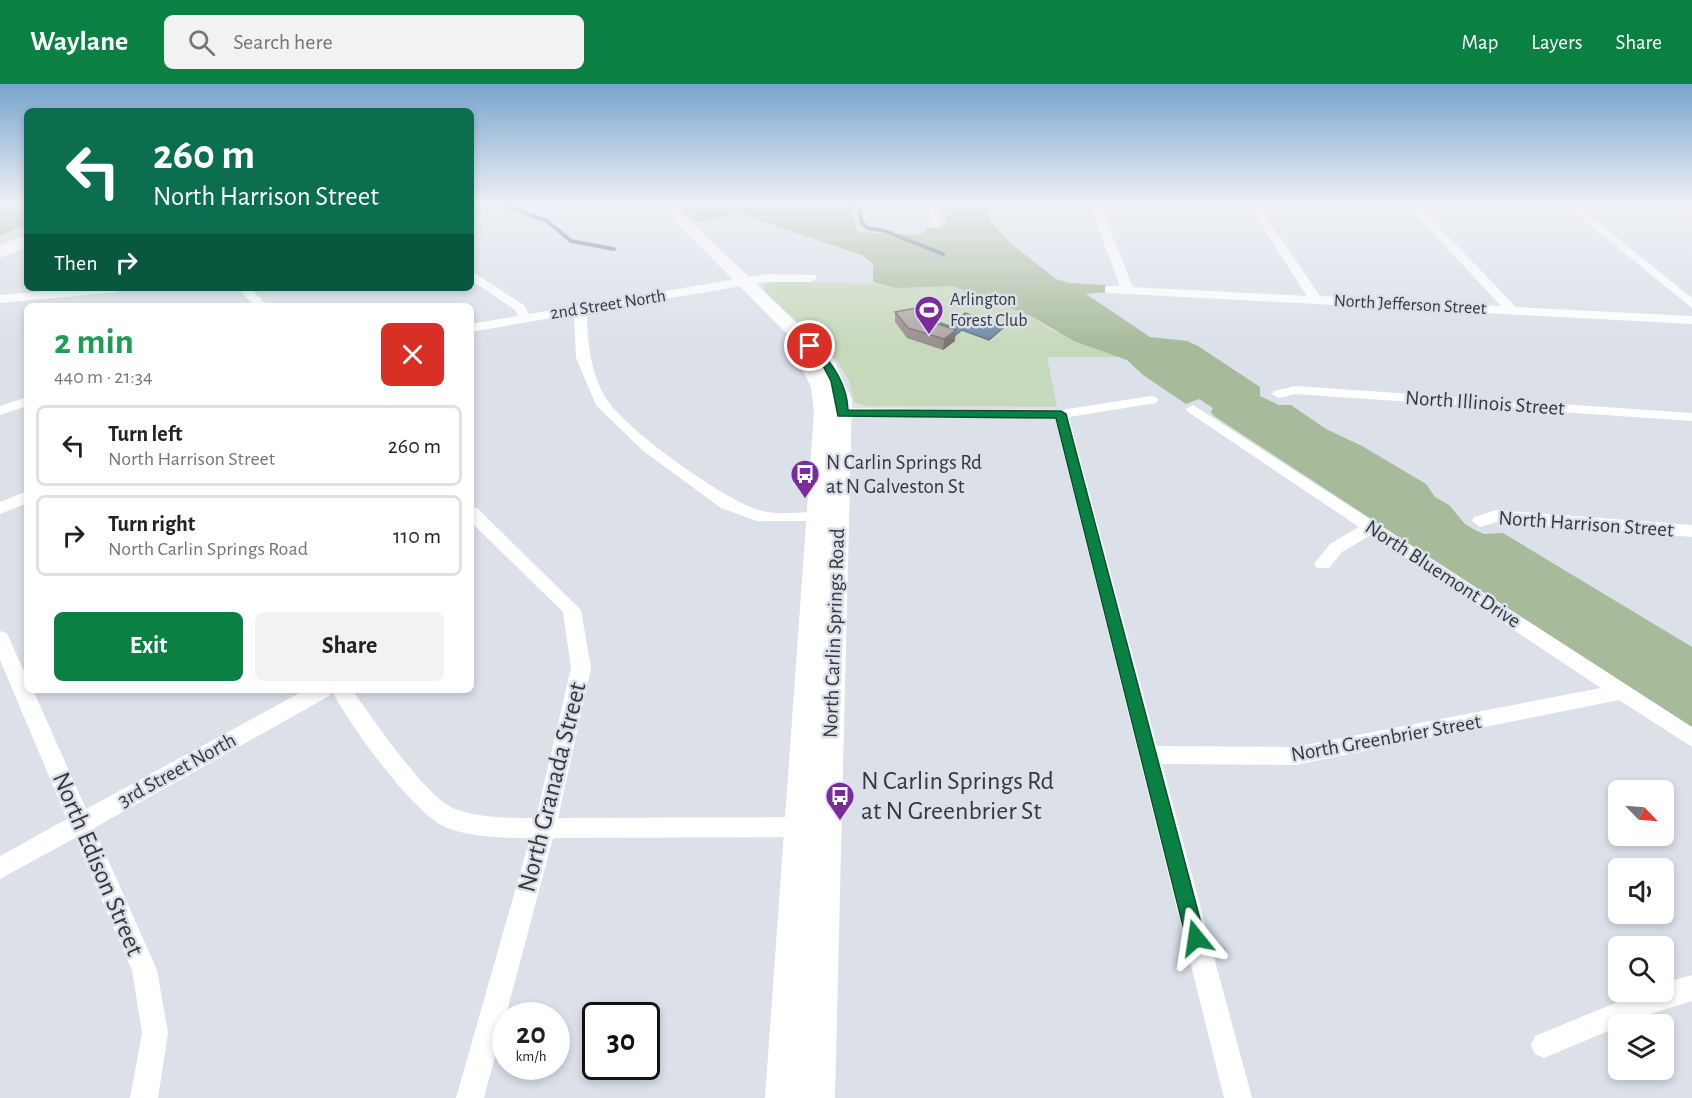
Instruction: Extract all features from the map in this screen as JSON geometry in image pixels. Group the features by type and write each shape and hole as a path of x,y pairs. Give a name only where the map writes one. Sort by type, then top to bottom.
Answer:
{"main road":[{"name":"North Carlin Springs Road","path":"702,250 738,284"},
{"name":"North Carlin Springs Road","path":"707,250 810,366 833,413 828,517 800,827 784,1098"},
{"name":"North Carlin Springs Road","path":"816,1098 827,827 828,517"}],"street":[{"path":"1112,250 1128,290"},
{"path":"1283,250 1316,300"},
{"path":"1455,250 1513,311"},
{"path":"1626,250 1692,304"},
{"path":"474,277 520,308 525,318"},
{"path":"738,284 765,278 811,279"},
{"name":"2nd Street North","path":"474,327 738,284"},
{"name":"North Jefferson Street","path":"1109,289 1692,320"},
{"path":"0,298 60,291"},
{"path":"50,303 60,291"},
{"path":"246,291 259,303"},
{"path":"581,310 582,358 603,405 647,447 727,504 763,517 828,517"},
{"name":"North Illinois Street","path":"1279,394 1295,390 1692,417"},
{"path":"833,413 1061,414 1151,400"},
{"path":"0,411 24,402"},
{"name":"North Bluemont Drive","path":"1193,409 1692,738"},
{"path":"1061,414 1238,1098"},
{"path":"0,509 24,497"},
{"name":"North Granada Street","path":"470,1098 545,826 581,668 572,610 474,515"},
{"name":"North Harrison Street","path":"1480,521 1496,516 1692,531"},
{"path":"1323,564 1335,548 1372,527"},
{"name":"North Edison Street","path":"0,638 144,970 155,1033 144,1098"},
{"name":"North Greenbrier Street","path":"1148,755 1295,756 1622,692"},
{"name":"3rd Street North","path":"0,868 317,693"},
{"path":"343,693 412,788 450,819 503,828 545,826 827,827"},
{"path":"1544,1045 1667,994 1692,988"}],"green space":[{"path":"848,250 1020,250 1056,279 1070,283 1106,285 1107,292 1086,294 1150,337 1187,341 1198,346 1260,387 1260,396 1279,405 1291,405 1326,429 1362,446 1426,484 1435,497 1449,505 1465,524 1484,534 1503,533 1692,647 1692,729 1214,416 1211,412 1213,408 1199,399 1186,404 1143,375 1127,360 1074,341 1029,315 952,286 896,288 873,282 873,264 862,255"},
{"path":"777,281 952,286 1029,315 1050,329 1119,357 1047,357 1057,407 865,406 854,402 849,380 836,359 765,291 764,286"}],"water":[{"path":"965,313 1004,327 989,340 962,330 953,337 933,330 941,323 949,326"}],"building":[{"path":"916,308 926,320 956,330 944,339 908,328 895,312"}],"waterway":[{"path":"934,250 943,254"}],"place":[{"name":"Arlington Forest Club","path":"929,336"},
{"name":"N Carlin Springs Rd at N Galveston St","path":"805,500"},
{"name":"N Carlin Springs Rd at N Greenbrier St","path":"840,822"}],"route":[{"path":"810,346 826,362 836,381 842,400 842,413 864,415 1061,414 1196,938"}]}
